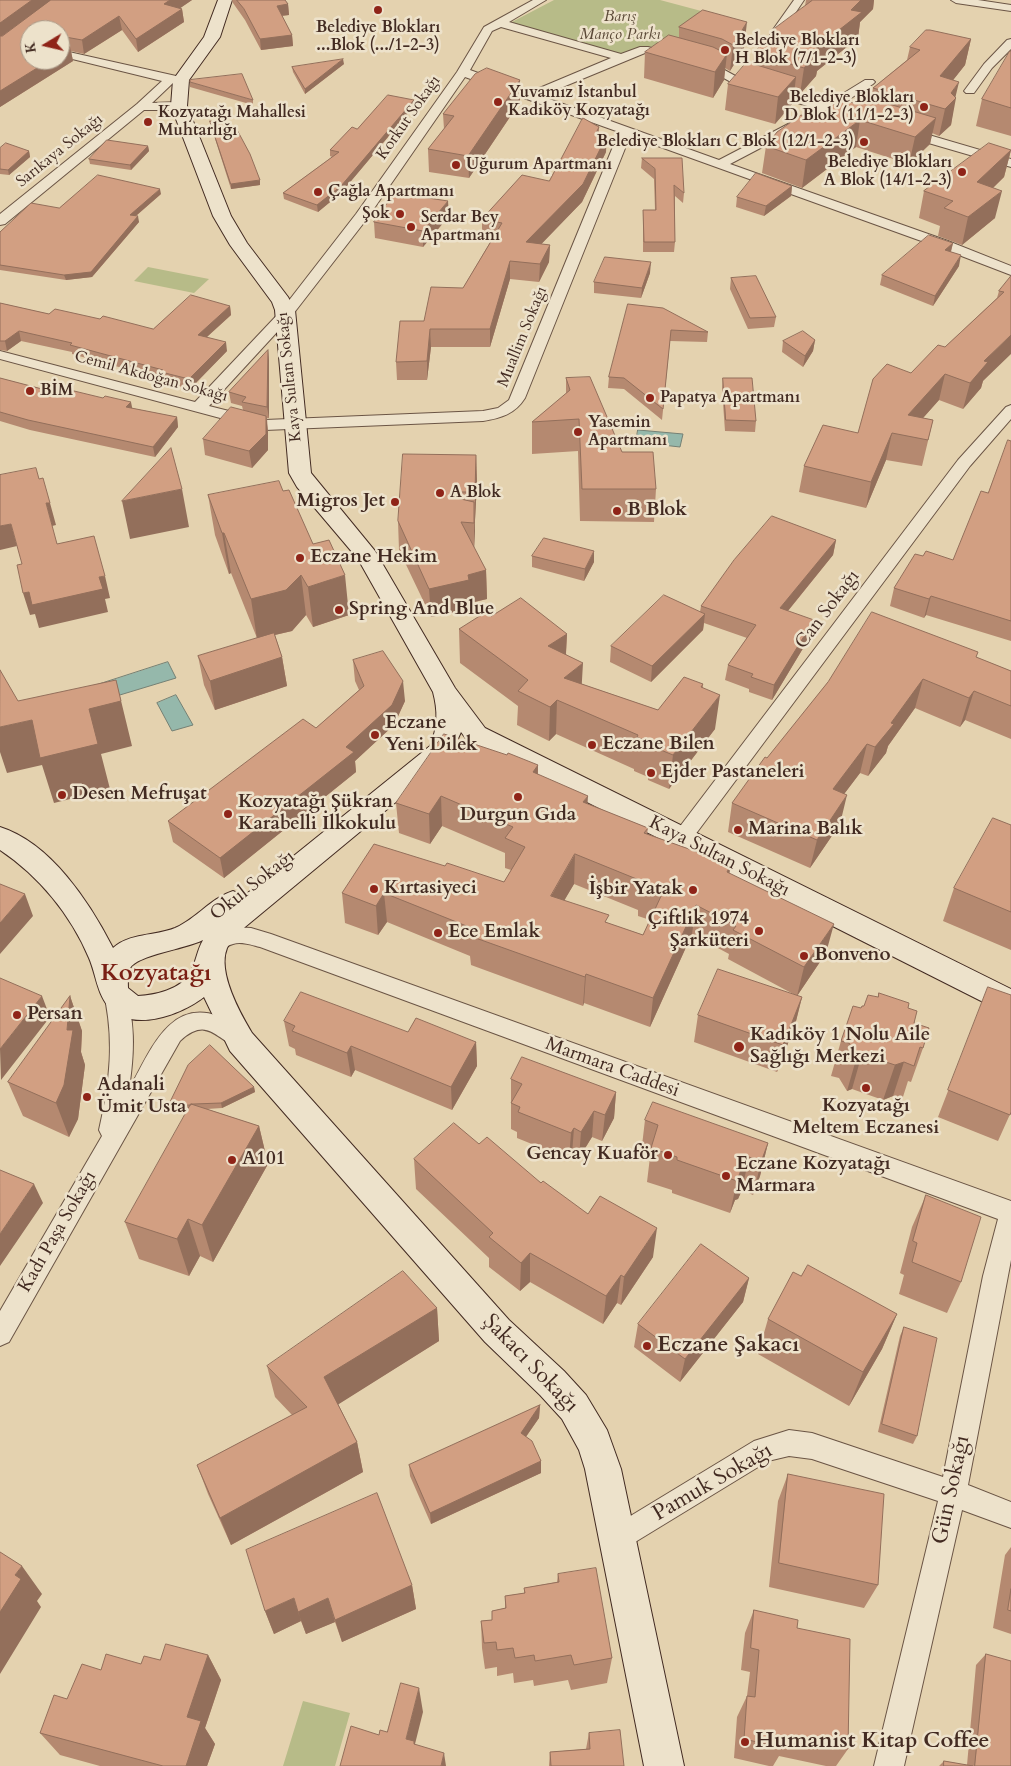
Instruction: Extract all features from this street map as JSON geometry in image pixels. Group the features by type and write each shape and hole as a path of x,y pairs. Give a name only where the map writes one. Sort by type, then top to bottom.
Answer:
{"street":[{"path":"70,55 175,80 212,37 225,0"},
{"name":"Korkut Sokağı","path":"199,407 285,314 361,217 463,72 488,29 541,0"},
{"path":"778,31 799,0"},
{"path":"956,0 992,3 1011,8"},
{"path":"500,23 622,58"},
{"path":"970,91 988,66 1011,42"},
{"path":"530,96 644,49 715,69 735,80 864,119"},
{"path":"463,72 943,244 1011,271"},
{"name":"Kaya Sultan Sokağı","path":"175,80 179,106 222,216 239,245 280,301 285,314 298,463 303,479 367,556 444,689 476,734 1011,1002"},
{"name":"Sarıkaya Sokağı","path":"0,221 175,80"},
{"path":"720,164 828,108 869,82"},
{"path":"141,107 179,106"},
{"path":"892,128 1011,163"},
{"name":"Muallim Sokağı","path":"294,424 483,416 500,413 510,408 518,398 626,131"},
{"name":"Cemil Akdoğan Sokağı","path":"0,355 265,425 294,424"},
{"name":"Can Sokağı","path":"682,838 964,463 1011,410"},
{"path":"853,611 871,618"},
{"name":"Kaya Sultan Sokağı","path":"444,689 450,716 448,734"},
{"path":"448,734 460,732 483,739"},
{"name":"Okul Sokağı","path":"241,1042 213,982 210,966 213,947 227,927 240,915 432,760 442,749 448,734"},
{"name":"Okul Sokağı","path":"113,989 116,967 126,953 138,947 177,939 204,925 433,742 448,734"},
{"path":"0,838 35,861 67,894 100,952 113,989 120,1000 132,1006 152,1006 168,1003 183,996 200,982 213,947"},
{"name":"Marmara Caddesi","path":"213,947 221,938 230,935 258,938 1011,1213"},
{"name":"Kadı Paşa Sokağı","path":"100,1157 107,1141 114,1115 121,1058 120,1012 113,989"},
{"name":"Kadı Paşa Sokağı","path":"0,1334 163,1049 178,1030 192,1022 209,1020 226,1028 241,1042"},
{"name":"Şakacı Sokağı","path":"241,1042 497,1331 552,1383 574,1407 586,1426 598,1454 618,1538 664,1766"},
{"name":"Gün Sokağı","path":"889,1766 953,1493 994,1276 1011,1213"},
{"name":"Pamuk Sokağı","path":"618,1538 763,1450 789,1444 812,1446 953,1493 1011,1515"}],"green space":[{"name":"Barış Manço Parkı","path":"554,0 660,0 720,16 673,54 643,46 623,55 510,23"},
{"path":"148,267 209,279 194,293 134,281"},
{"path":"303,1701 350,1713 335,1766 283,1766"}],"shaded area":[{"path":"638,430 683,434 680,447 636,442"},
{"path":"168,662 176,678 100,701 94,686"},
{"path":"176,695 193,725 172,731 157,703"}],"building":[{"path":"0,0 32,0 0,23"},
{"path":"51,0 170,0 164,4 182,9 136,39 119,16 82,40 70,38 70,20 24,20"},
{"path":"237,0 285,0 288,4 277,6 292,35 260,39"},
{"path":"813,0 861,0 851,10 862,12 816,48 820,49 804,68 754,53 775,28"},
{"path":"703,10 747,22 733,45 722,39 679,27"},
{"path":"20,23 20,70 34,70 0,91 0,36"},
{"path":"926,30 971,39 940,76 959,82 951,93 956,98 945,109 873,88 920,50 910,47"},
{"path":"669,35 713,47 727,54 715,72 645,52"},
{"path":"1011,51 1011,108 982,99"},
{"path":"343,59 305,89 292,67"},
{"path":"747,62 796,77 778,97 728,84"},
{"path":"487,68 520,80 468,156 428,149 454,116 443,114 475,74"},
{"path":"242,74 253,100 190,82 190,80"},
{"path":"388,95 414,100 341,186 317,205 283,193 339,152 330,150 352,127 357,129"},
{"path":"862,96 936,118 915,137 860,120 806,160 766,146 777,132 801,115 815,120 840,99 854,103"},
{"path":"583,118 599,127 596,133 607,135 583,184 526,242 550,245 540,264 510,261 490,329 430,329 427,361 396,362 400,321 424,321 431,287 463,288 502,223 482,219 522,175 549,181"},
{"path":"210,121 235,126 250,154 260,180 231,184"},
{"path":"107,140 148,146 130,165 89,159"},
{"path":"6,143 29,151 8,170 0,169 0,148"},
{"path":"989,143 1011,150 977,182 1002,191 968,217 944,208 953,201 924,191"},
{"path":"642,158 682,158 684,193 674,185 675,242 644,242 643,210 656,210 655,169"},
{"path":"756,173 792,186 766,206 737,197"},
{"path":"98,175 160,189 130,215 138,216 91,272 64,275 0,265 0,232 31,203 59,208"},
{"path":"395,193 448,201 423,231 374,222"},
{"path":"929,235 953,243 945,250 961,255 935,296 882,275"},
{"path":"605,257 651,262 642,288 594,282"},
{"path":"756,276 776,317 750,318 731,278"},
{"path":"1011,276 1011,335 984,361 988,362 970,383 945,374 908,415 933,420 928,440 892,433 871,482 804,466 823,425 858,433 873,379 887,364 911,373 938,345 945,347 1004,292 999,291"},
{"path":"191,295 230,306 198,335 226,342 189,379 161,372 163,370 70,345 72,343 19,331 5,341 0,341 0,303 49,314 55,309 100,319 103,316 153,329"},
{"path":"628,304 663,308 708,332 671,330 663,409 624,378 609,377"},
{"path":"803,331 815,340 805,356 783,341"},
{"path":"268,350 267,407 242,402 246,397 229,392"},
{"path":"590,377 622,452 653,452 656,489 582,489 579,419 532,422 570,390 566,378"},
{"path":"0,378 65,395 70,390 103,398 105,396 131,402 126,407 177,417 153,447 28,420 0,412"},
{"path":"723,378 752,378 756,421 726,420"},
{"path":"231,407 266,416 266,434 249,451 203,439"},
{"path":"1008,440 1011,441 1011,621 931,596 929,599 894,588 915,554 923,556 926,551 953,560 981,491 988,493"},
{"path":"171,448 182,489 122,501"},
{"path":"403,454 476,455 475,492 453,492 452,497 474,502 474,523 461,522 486,570 468,575 469,580 429,589 398,521"},
{"path":"36,468 39,479 43,478 50,503 46,503 57,544 94,536 105,576 99,577 103,589 32,605 29,592 23,593 17,565 22,564 11,524 0,526 0,475"},
{"path":"279,481 283,491 289,490 313,544 329,540 345,575 308,587 301,575 286,590 251,599 224,533 222,533 208,495"},
{"path":"772,516 836,540 780,608 814,620 774,685 751,677 753,674 728,665 756,625 701,606 734,560"},
{"path":"544,538 594,551 585,569 532,556"},
{"path":"664,595 705,614 652,666 611,646"},
{"path":"521,598 567,634 548,646 583,663 564,678 658,710 684,677 703,684 701,687 720,695 673,755 651,746 653,744 637,737 638,735 557,700 550,707 518,691 528,680 459,629 486,612 491,616"},
{"path":"872,612 978,652 976,657 1011,671 1011,706 974,691 969,698 923,679 891,723 894,724 875,747 867,744 833,789 847,795 817,840 732,803 765,757 767,758 828,682"},
{"path":"274,633 282,657 210,681 198,656"},
{"path":"383,651 403,681 392,705 346,747 354,752 220,858 168,821 303,719 316,728 364,686 353,660"},
{"path":"0,670 18,701 116,680 121,701 89,709 98,744 40,758 32,720 0,727"},
{"path":"444,734 507,755 508,753 538,765 533,772 588,796 583,802 648,828 644,833 731,864 727,872 834,924 804,967 733,930 736,926 696,905 653,998 586,974 585,977 470,936 474,929 384,893 376,906 342,893 374,844 445,866 447,863 504,882 525,847 505,838 513,827 441,796 429,814 396,803","holes":["575,854 644,882 641,886 662,894 643,935 605,922 609,915 551,896"]},
{"path":"993,818 1011,825 1011,912 954,888"},
{"path":"0,884 25,894 0,923"},
{"path":"718,969 802,997 783,1045 698,1015"},
{"path":"0,978 42,996 0,1049"},
{"path":"988,987 1011,995 1010,1115 948,1090"},
{"path":"301,992 408,1032 416,1018 476,1042 451,1087 351,1046 347,1053 292,1031 295,1026 284,1021"},
{"path":"879,993 909,1003 908,1008 917,1011 914,1023 929,1028 923,1048 920,1047 914,1066 904,1062 895,1065 862,1054 857,1056 849,1043 841,1041 853,1006 861,1008 864,1006 868,995 878,997"},
{"path":"70,996 67,1030 73,1030 64,1085 56,1103 8,1082"},
{"path":"210,1045 254,1087 221,1103 168,1106 188,1065"},
{"path":"522,1057 616,1092 605,1115 594,1111 581,1132 574,1128 571,1133 518,1112 520,1107 511,1103 522,1084 511,1079"},
{"path":"653,1102 768,1143 761,1162 749,1157 745,1166 742,1167 737,1181 677,1160 677,1157 651,1148 658,1125 645,1120"},
{"path":"191,1104 259,1126 202,1225 188,1219 177,1239 125,1222"},
{"path":"454,1123 479,1144 487,1137 541,1183 543,1181 588,1214 600,1196 657,1228 624,1277 621,1275 606,1296 530,1253 521,1263 489,1237 493,1233 414,1159"},
{"path":"0,1170 34,1184 0,1234"},
{"path":"926,1195 981,1217 961,1282 912,1262 917,1243 913,1241"},
{"path":"701,1244 749,1278 685,1359 638,1324"},
{"path":"808,1265 897,1314 863,1372 768,1319 793,1272 801,1276"},
{"path":"403,1271 437,1308 324,1377 357,1442 220,1518 197,1465 307,1407 267,1366"},
{"path":"904,1327 937,1338 917,1436 882,1424"},
{"path":"540,1405 521,1433 532,1441 541,1461 430,1513 409,1465"},
{"path":"788,1474 884,1494 878,1585 779,1563"},
{"path":"377,1493 412,1585 335,1620 328,1598 298,1612 294,1598 265,1611 246,1550"},
{"path":"0,1552 22,1566 15,1575 21,1579 0,1612"},
{"path":"596,1568 612,1658 574,1665 571,1655 535,1661 534,1655 515,1658 513,1648 497,1650 496,1642 484,1643 481,1621 492,1620 492,1611 506,1608 505,1596 525,1593 524,1588 559,1582 558,1574"},
{"path":"1011,1589 1011,1611 1008,1610"},
{"path":"754,1610 798,1620 797,1628 850,1639 848,1749 784,1736 784,1748 744,1739 747,1696 755,1697 759,1650 751,1648"},
{"path":"166,1644 208,1655 187,1717 201,1721 186,1766 163,1766 40,1733 54,1695 67,1699 82,1664 101,1670 106,1654 141,1664 144,1656 160,1660"},
{"path":"986,1654 1011,1661 1011,1766 975,1766"},
{"path":"401,1683 419,1688 406,1739 414,1741 414,1744 444,1753 441,1766 340,1766 351,1726 379,1735 380,1730 387,1732"},
{"path":"620,1730 624,1766 551,1766 550,1752 590,1749 589,1733"},
{"path":"944,1761 973,1766 944,1766"}],"place":[{"name":"Belediye Blokları ...Blok (.../1-2-3)","path":"378,10"},
{"name":"Belediye Blokları H Blok (7/1-2-3)","path":"725,50"},
{"name":"Yuvamız İstanbul Kadıköy Kozyatağı","path":"498,102"},
{"name":"Belediye Blokları D Blok (11/1-2-3)","path":"924,107"},
{"name":"Kozyatağı Mahallesi Muhtarlığı","path":"148,122"},
{"name":"Belediye Blokları C Blok (12/1-2-3)","path":"864,142"},
{"name":"Uğurum Apartmanı","path":"456,165"},
{"name":"Belediye Blokları A Blok (14/1-2-3)","path":"962,172"},
{"name":"Çağla Apartmanı","path":"318,192"},
{"name":"Şok","path":"400,214"},
{"name":"Serdar Bey Apartmanı","path":"411,227"},
{"name":"BİM","path":"30,391"},
{"name":"Papatya Apartmanı","path":"650,398"},
{"name":"Yasemin Apartmanı","path":"578,432"},
{"name":"A Blok","path":"440,493"},
{"name":"Migros Jet","path":"395,502"},
{"name":"B Blok","path":"617,511"},
{"name":"Eczane Hekim","path":"300,558"},
{"name":"Spring And Blue","path":"339,610"},
{"name":"Eczane Yeni Dilek","path":"375,735"},
{"name":"Eczane Bilen","path":"592,745"},
{"name":"Ejder Pastaneleri","path":"651,773"},
{"name":"Desen Mefruşat","path":"62,795"},
{"name":"Durgun Gıda","path":"518,797"},
{"name":"Kozyatağı Şükran Karabelli İlkokulu","path":"228,814"},
{"name":"Marina Balık","path":"738,830"},
{"name":"Kırtasiyeci","path":"374,889"},
{"name":"İşbir Yatak","path":"693,890"},
{"name":"Çiftlik 1974 Şarküteri","path":"759,931"},
{"name":"Ece Emlak","path":"438,933"},
{"name":"Bonveno","path":"804,956"},
{"name":"Persan","path":"17,1015"},
{"name":"Kadıköy 1 Nolu Aile Sağlığı Merkezi","path":"739,1047"},
{"name":"Kozyatağı Meltem Eczanesi","path":"866,1088"},
{"name":"Adanali Ümit Usta","path":"87,1097"},
{"name":"Gencay Kuaför","path":"668,1155"},
{"name":"A101","path":"232,1160"},
{"name":"Eczane Kozyatağı Marmara","path":"726,1176"},
{"name":"Eczane Şakacı","path":"647,1346"},
{"name":"Humanist Kitap Coffee","path":"745,1742"}],"district":[{"name":"Kozyatağı","path":"156,974"}]}
